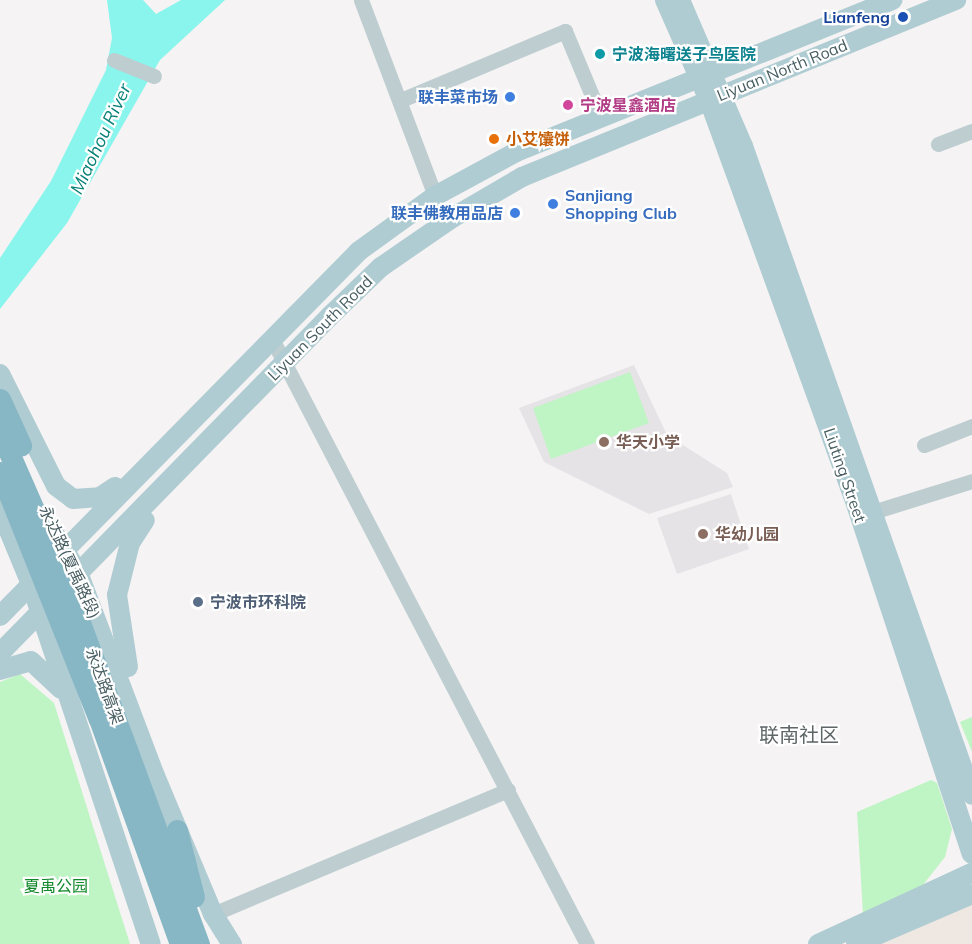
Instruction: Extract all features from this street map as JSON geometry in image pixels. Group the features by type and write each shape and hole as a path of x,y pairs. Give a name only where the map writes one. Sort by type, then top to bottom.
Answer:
{"highway":[{"path":"0,399 62,548"},
{"name":"永达路高架","path":"0,432 61,571 130,781 180,944"},
{"name":"永达路高架","path":"0,472 99,719 130,781 199,944"},
{"path":"130,781 168,944"},
{"path":"177,830 187,880 214,944"}],"main road":[{"path":"665,0 705,75"},
{"path":"680,0 705,75"},
{"name":"Liyuan North Road","path":"705,75 892,0"},
{"name":"Liyuan North Road","path":"716,97 956,0"},
{"name":"Liuting Street","path":"705,75 716,97 867,515 972,795"},
{"name":"Liyuan South Road","path":"0,616 62,548 359,251 435,196 516,152 705,75"},
{"name":"Liyuan South Road","path":"0,652 167,486 381,267 452,218 522,177 716,97"},
{"path":"0,374 56,486 74,499 100,497 147,465"},
{"name":"永达路(夏禹路段)","path":"0,414 62,548 79,574 130,781 177,830 213,914 232,944"},
{"path":"130,781 145,715 122,650 117,596 130,543 167,486"},
{"path":"0,509 31,584 151,944"},
{"name":"Liuting Street","path":"867,515 972,854"},
{"path":"0,670 22,661 41,666 77,718"},
{"path":"818,944 972,873"},
{"path":"856,944 972,894"}],"street":[{"path":"361,0 401,100 435,196"},
{"path":"401,100 565,31 601,117"},
{"path":"114,60 154,76"},
{"path":"938,144 972,131"},
{"path":"272,339 286,362 586,944"},
{"path":"924,445 972,426"},
{"path":"867,515 972,481"},
{"path":"213,914 508,790"}],"shaded area":[{"name":"华天小学","path":"634,365 667,435 727,473 733,487 649,514 544,462 519,408"},
{"name":"华幼儿园","path":"731,494 749,549 677,574 657,518"},
{"path":"972,898 972,944 866,944"}],"green space":[{"path":"630,372 649,423 551,459 533,408"},
{"name":"夏禹公园","path":"20,674 54,703 130,944 0,944 0,682"},
{"path":"972,717 972,752 960,722"},
{"path":"931,780 937,783 952,829 945,857 923,885 863,914 857,812"}],"water":[{"name":"Miaohou River","path":"107,0 143,0 156,14 181,0 225,0 160,60 67,223 0,309 0,258 51,181 106,70 112,38"}],"place":[{"name":"Lianfeng","path":"903,17"},
{"name":"宁波海曙送子鸟医院","path":"600,54"},
{"name":"联丰菜市场","path":"510,97"},
{"name":"宁波星鑫酒店","path":"568,105"},
{"name":"小艾馕饼","path":"494,139"},
{"name":"Sanjiang Shopping Club","path":"553,204"},
{"name":"联丰佛教用品店","path":"515,213"},
{"name":"华天小学","path":"604,442"},
{"name":"华幼儿园","path":"703,534"},
{"name":"宁波市环科院","path":"198,602"}],"district":[{"name":"联南社区","path":"799,734"}]}
